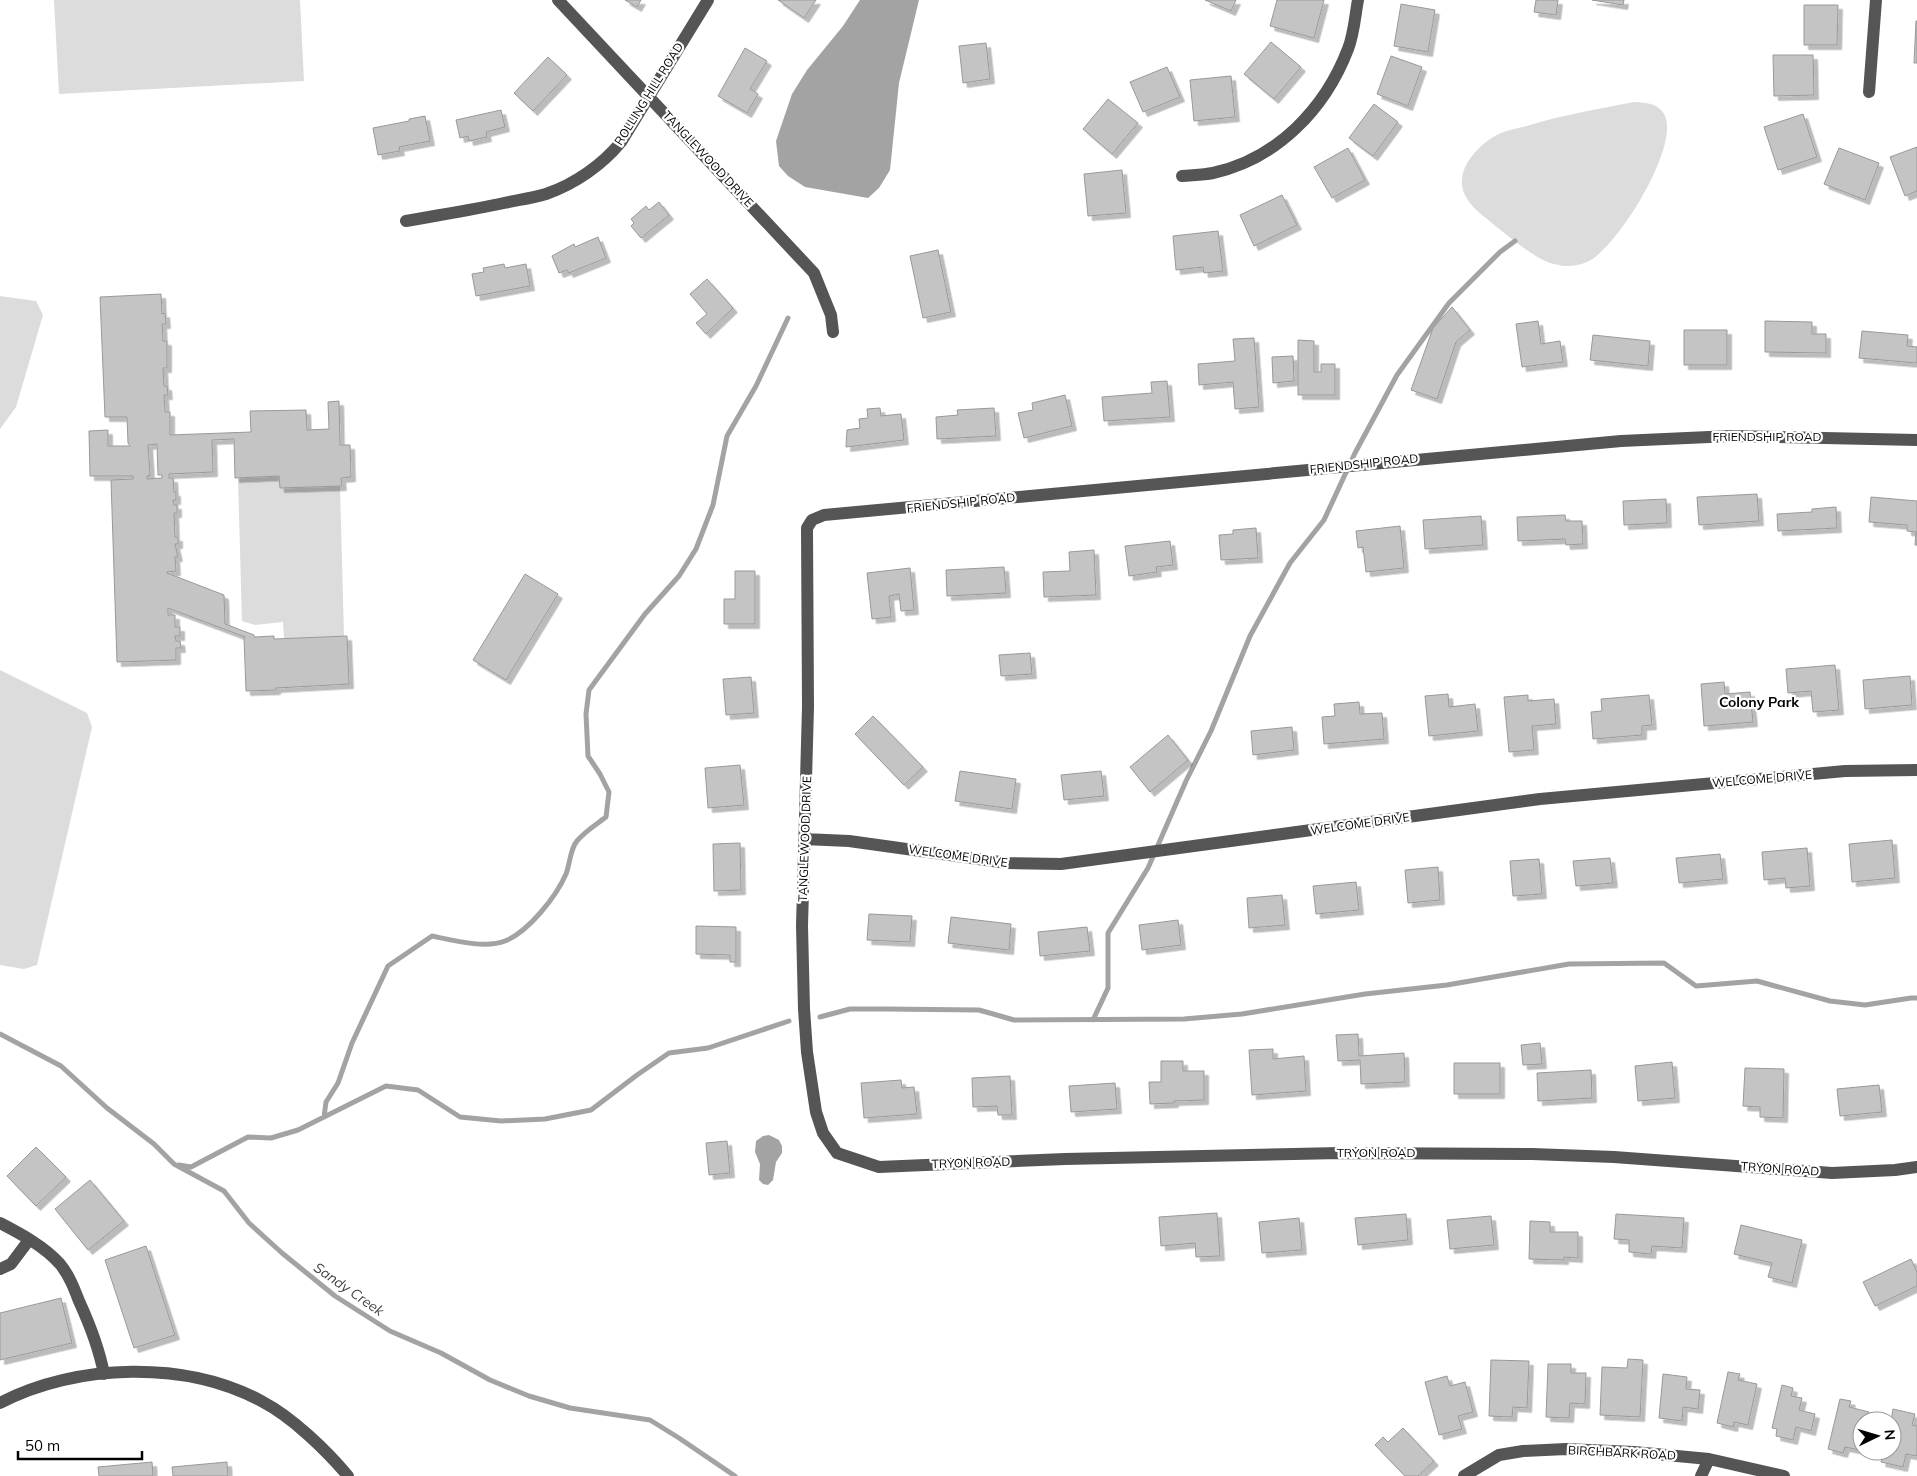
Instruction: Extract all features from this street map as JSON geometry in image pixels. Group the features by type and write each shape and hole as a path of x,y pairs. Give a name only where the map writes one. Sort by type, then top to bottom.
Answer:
{"street":[{"name":"TANGLEWOOD DRIVE","path":"558,0 814,273 831,315 833,332"},
{"name":"ROLLING HILL ROAD","path":"406,221 546,194 566,185 609,157 622,142 708,0"},
{"path":"1182,176 1212,173 1243,163 1286,139 1314,110 1333,81 1348,48 1358,0"},
{"path":"1869,92 1876,0"},
{"name":"FRIENDSHIP ROAD","path":"812,520 824,515 1621,441 1731,436 1917,440"},
{"name":"TANGLEWOOD DRIVE","path":"812,520 807,528 808,708 802,926 804,1009 807,1052 816,1112 823,1133 836,1153"},
{"name":"WELCOME DRIVE","path":"804,839 849,841 1007,863 1061,864 1540,799 1845,771 1917,770"},
{"name":"TRYON ROAD","path":"836,1153 879,1167 1065,1159 1340,1153 1532,1154 1614,1157 1832,1173 1917,1167"},
{"path":"0,1223 46,1251 68,1276 93,1332 104,1374"},
{"path":"0,1270 12,1264 29,1240"},
{"path":"0,1403 41,1385 59,1380 104,1374 174,1374 225,1385 264,1402 280,1412 318,1444 348,1476"},
{"name":"BIRCHBARK ROAD","path":"1464,1476 1499,1455 1523,1451 1566,1449 1634,1452 1709,1459 1784,1476"},
{"path":"1701,1476 1709,1459"}],"shaded area":[{"path":"54,0 300,0 304,81 59,94"},
{"path":"860,0 919,0 899,83 890,170 879,188 868,198 805,187 788,176 779,166 776,141 792,94 807,70 843,26"},
{"path":"1634,102 1655,106 1664,114 1667,128 1664,148 1643,195 1629,218 1614,238 1587,262 1574,266 1562,266 1546,262 1517,243 1482,215 1466,197 1462,186 1465,167 1478,149 1495,136 1553,119"},
{"path":"0,296 36,301 43,315 16,407 0,429"},
{"path":"279,476 280,488 340,486 344,636 284,639 283,622 255,625 242,621 238,478"},
{"path":"0,670 87,713 92,727 37,965 24,969 0,965"},
{"path":"769,1135 779,1140 782,1146 782,1153 776,1162 773,1180 768,1185 763,1184 759,1180 760,1164 755,1152 756,1141 763,1136"}],"building":[{"path":"625,0 641,0 637,7"},
{"path":"778,0 816,0 804,18"},
{"path":"1205,0 1236,0 1231,11"},
{"path":"1277,0 1324,0 1314,38 1270,26"},
{"path":"1536,0 1558,0 1556,15 1534,12"},
{"path":"1592,0 1624,0 1623,5"},
{"path":"1401,4 1435,10 1428,52 1394,46"},
{"path":"1804,5 1838,5 1837,45 1804,45"},
{"path":"1916,21 1917,63 1914,63"},
{"path":"1271,42 1301,67 1274,99 1244,74"},
{"path":"986,43 990,79 963,83 959,46"},
{"path":"745,48 767,61 750,89 758,94 747,113 718,96"},
{"path":"1773,55 1813,55 1814,95 1774,96"},
{"path":"1391,56 1422,67 1408,106 1377,94"},
{"path":"548,57 567,75 533,111 514,93"},
{"path":"1167,67 1180,97 1143,112 1130,82"},
{"path":"1231,76 1235,117 1194,121 1190,80"},
{"path":"1108,99 1138,123 1112,154 1083,129"},
{"path":"1374,104 1398,122 1373,156 1349,138"},
{"path":"501,110 505,127 486,132 487,137 469,141 468,136 460,138 456,120"},
{"path":"1803,114 1817,157 1778,170 1764,127"},
{"path":"425,116 430,141 399,147 400,151 378,155 373,128"},
{"path":"1917,147 1917,191 1905,196 1890,157"},
{"path":"1348,148 1365,180 1332,198 1314,167"},
{"path":"1839,148 1879,163 1865,200 1824,184"},
{"path":"1122,170 1126,213 1088,216 1084,174"},
{"path":"1282,195 1297,225 1254,246 1240,215"},
{"path":"659,202 669,215 641,238 631,226 634,223 631,219 646,206 649,210"},
{"path":"1218,231 1223,271 1204,273 1203,267 1176,270 1173,236"},
{"path":"598,237 606,258 569,273 567,270 559,273 552,256 574,244 575,247"},
{"path":"938,250 951,312 923,318 910,256"},
{"path":"504,264 505,268 526,264 530,286 476,296 472,274 484,272 483,268"},
{"path":"707,279 733,308 706,334 696,323 707,314 690,294"},
{"path":"161,294 162,314 165,313 166,324 162,324 163,341 167,341 167,368 163,368 164,386 167,386 168,395 164,395 165,412 170,412 170,435 251,432 250,411 306,410 307,430 329,429 328,402 339,401 340,445 350,445 351,477 341,478 342,486 280,488 279,476 235,478 234,439 212,440 213,472 169,474 169,478 173,478 174,492 176,492 176,500 173,500 174,505 177,505 177,513 174,513 175,537 178,537 178,544 175,544 178,557 175,557 176,571 167,573 224,595 225,624 254,635 254,637 274,636 274,639 347,636 349,684 246,691 245,637 168,608 168,615 175,615 175,627 180,627 180,636 175,636 176,641 180,641 181,648 176,648 176,660 117,662 111,480 133,479 133,476 90,476 89,431 108,430 108,446 130,446 128,443 127,417 105,417 100,297","holes":["157,444 158,475 162,475 162,478 147,479 147,476 150,475 148,445"]},
{"path":"1452,307 1470,330 1456,342 1437,399 1411,390 1433,328"},
{"path":"1538,321 1541,344 1560,341 1563,362 1522,367 1516,324"},
{"path":"1765,321 1812,322 1812,334 1826,334 1826,353 1765,352"},
{"path":"1684,330 1727,330 1727,365 1684,365"},
{"path":"1862,331 1908,335 1907,346 1917,347 1917,363 1859,358"},
{"path":"1593,335 1650,341 1648,366 1590,360"},
{"path":"1254,338 1259,407 1235,409 1233,382 1199,385 1198,364 1235,361 1233,339"},
{"path":"1298,340 1314,341 1314,372 1321,372 1321,364 1335,364 1335,395 1298,395"},
{"path":"1293,356 1294,381 1273,383 1272,357"},
{"path":"1167,381 1170,417 1104,421 1102,397 1152,393 1151,382"},
{"path":"1065,395 1072,426 1024,438 1018,413 1033,410 1032,403"},
{"path":"880,408 881,416 901,414 904,440 846,447 847,430 860,428 859,419 868,418 867,409"},
{"path":"994,408 996,436 937,439 936,417 958,415 957,410"},
{"path":"1757,494 1759,521 1699,525 1697,497"},
{"path":"1871,497 1917,501 1917,545 1915,545 1916,532 1907,531 1907,525 1869,522"},
{"path":"1666,499 1667,523 1624,525 1623,501"},
{"path":"1836,507 1837,528 1778,531 1777,514 1812,512 1812,509"},
{"path":"1565,515 1566,521 1582,521 1583,544 1566,545 1565,539 1518,541 1517,517"},
{"path":"1481,516 1483,545 1425,549 1423,520"},
{"path":"1400,526 1404,568 1366,572 1363,547 1358,548 1356,531"},
{"path":"1256,528 1258,558 1221,560 1219,535 1233,534 1233,530"},
{"path":"1170,541 1173,565 1156,567 1157,572 1129,576 1125,546"},
{"path":"1094,550 1096,595 1044,597 1043,572 1070,571 1069,552"},
{"path":"1004,567 1006,593 947,596 946,570"},
{"path":"910,568 914,610 901,611 899,594 889,596 891,617 872,619 867,573"},
{"path":"735,571 755,571 755,624 724,624 724,599 735,599"},
{"path":"525,574 558,594 506,680 473,660"},
{"path":"1030,653 1032,674 1001,676 999,655"},
{"path":"1835,665 1839,710 1813,712 1811,691 1788,693 1786,669"},
{"path":"1910,676 1912,705 1865,709 1863,680"},
{"path":"751,677 754,713 726,715 723,679"},
{"path":"1724,682 1725,694 1750,692 1753,722 1704,726 1701,684"},
{"path":"1448,694 1449,707 1475,704 1478,731 1429,736 1425,696"},
{"path":"1528,695 1528,701 1554,699 1556,724 1532,726 1534,750 1509,752 1504,697"},
{"path":"1649,695 1652,725 1642,726 1642,735 1593,739 1591,712 1602,711 1601,699"},
{"path":"1359,702 1360,714 1382,713 1384,739 1324,744 1322,717 1335,716 1334,704"},
{"path":"873,716 923,767 904,785 855,734"},
{"path":"1292,727 1294,750 1253,755 1251,731"},
{"path":"1168,735 1188,760 1150,792 1130,767"},
{"path":"740,765 744,805 708,808 705,768"},
{"path":"960,771 1016,779 1012,809 955,801"},
{"path":"1101,771 1104,796 1064,800 1061,775"},
{"path":"1892,840 1895,878 1852,882 1849,844"},
{"path":"740,843 741,890 714,891 713,844"},
{"path":"1807,848 1810,886 1786,888 1785,878 1764,880 1762,852"},
{"path":"1720,854 1723,879 1679,883 1676,858"},
{"path":"1610,858 1613,883 1576,886 1573,861"},
{"path":"1539,859 1542,894 1513,896 1510,861"},
{"path":"1438,867 1440,900 1408,903 1405,870"},
{"path":"1356,882 1359,910 1316,914 1313,886"},
{"path":"1282,895 1285,925 1249,928 1247,898"},
{"path":"869,914 912,916 910,942 867,940"},
{"path":"951,917 1011,924 1009,950 948,943"},
{"path":"1178,920 1181,945 1142,950 1139,925"},
{"path":"696,926 736,927 736,962 730,962 730,955 696,954"},
{"path":"1087,927 1090,951 1040,956 1038,932"},
{"path":"1358,1034 1359,1056 1404,1053 1405,1082 1361,1084 1360,1060 1338,1061 1336,1035"},
{"path":"1540,1043 1542,1064 1523,1065 1521,1045"},
{"path":"1273,1049 1273,1059 1304,1056 1306,1091 1252,1095 1249,1050"},
{"path":"1161,1061 1183,1061 1183,1071 1204,1071 1204,1100 1150,1104 1149,1082 1161,1082"},
{"path":"1672,1062 1675,1098 1638,1101 1635,1066"},
{"path":"1454,1063 1500,1063 1500,1094 1454,1094"},
{"path":"1745,1068 1784,1069 1783,1118 1760,1117 1760,1107 1743,1106"},
{"path":"1591,1070 1592,1098 1538,1101 1537,1073"},
{"path":"1010,1076 1012,1115 998,1115 997,1106 973,1107 972,1078"},
{"path":"901,1080 902,1088 914,1087 917,1114 864,1118 861,1083"},
{"path":"1115,1083 1117,1109 1071,1112 1069,1086"},
{"path":"1879,1085 1882,1112 1840,1116 1837,1089"},
{"path":"727,1141 730,1173 709,1175 706,1143"},
{"path":"36,1147 66,1177 36,1206 7,1176"},
{"path":"90,1180 124,1221 88,1250 55,1209"},
{"path":"1217,1213 1220,1256 1196,1257 1195,1243 1161,1246 1159,1217"},
{"path":"1406,1214 1408,1240 1358,1245 1355,1218"},
{"path":"1616,1214 1684,1218 1682,1248 1652,1246 1651,1254 1629,1252 1629,1240 1614,1239"},
{"path":"1491,1216 1494,1245 1450,1249 1447,1220"},
{"path":"1299,1218 1302,1250 1262,1253 1259,1222"},
{"path":"1530,1221 1550,1222 1550,1232 1578,1232 1578,1258 1564,1257 1564,1260 1529,1259"},
{"path":"1741,1225 1802,1240 1792,1283 1768,1277 1772,1263 1734,1254"},
{"path":"146,1246 175,1335 134,1348 105,1260"},
{"path":"1911,1259 1917,1272 1917,1286 1875,1306 1863,1282"},
{"path":"61,1298 72,1343 0,1360 0,1313"},
{"path":"1628,1359 1643,1360 1640,1417 1600,1415 1602,1367 1627,1368"},
{"path":"1491,1360 1529,1361 1527,1408 1513,1407 1512,1417 1489,1416"},
{"path":"1548,1364 1571,1364 1571,1373 1586,1373 1585,1404 1570,1403 1569,1418 1546,1417"},
{"path":"1728,1372 1740,1374 1738,1380 1757,1384 1748,1425 1734,1422 1733,1427 1717,1423"},
{"path":"1663,1374 1687,1377 1686,1389 1700,1390 1698,1409 1683,1407 1682,1421 1659,1418"},
{"path":"1447,1376 1450,1386 1465,1382 1473,1412 1458,1416 1462,1429 1439,1435 1425,1382"},
{"path":"1782,1385 1793,1388 1791,1396 1802,1398 1799,1410 1815,1414 1811,1431 1796,1427 1793,1440 1776,1436 1777,1429 1772,1428"},
{"path":"1840,1399 1851,1401 1849,1407 1865,1411 1852,1411 1852,1448 1845,1447 1843,1453 1828,1449"},
{"path":"1902,1411 1915,1414 1912,1425 1917,1426 1917,1456 1906,1454 1903,1467 1881,1462 1902,1461"},
{"path":"1403,1428 1434,1461 1418,1476 1405,1476 1375,1445 1383,1437 1388,1442"},
{"path":"152,1462 153,1476 99,1476 98,1467"},
{"path":"227,1462 228,1476 173,1476 172,1467"}],"waterway":[{"path":"1093,1020 1108,988 1108,933 1148,868 1186,781 1211,731 1250,636 1290,563 1324,520 1355,453 1397,375 1449,303 1500,252 1515,241"},
{"path":"324,1117 326,1102 338,1083 352,1043 388,966 432,936 468,943 488,944 505,941 523,930 540,913 555,893 566,874 573,848 577,841 606,817 609,792 588,756 586,714 589,690 645,614 679,576 696,549 713,505 727,436 756,386 788,318"},
{"path":"820,1017 850,1009 886,1009 979,1010 1014,1020 1184,1019 1242,1014 1365,994 1447,985 1569,964 1664,963 1696,986 1757,981 1830,1001 1865,1005 1917,998"},
{"path":"179,1165 191,1167 248,1137 271,1138 298,1130 386,1086 418,1090 460,1117 501,1121 545,1119 591,1110 669,1053 708,1048 789,1021"},
{"name":"Sandy Creek","path":"0,1034 61,1066 107,1108 154,1144 174,1164 224,1191 249,1223 282,1253 335,1296 390,1331 441,1353 490,1380 529,1396 570,1408 650,1420 735,1476"}],"district":[{"name":"Colony Park","path":"1759,702"}]}
